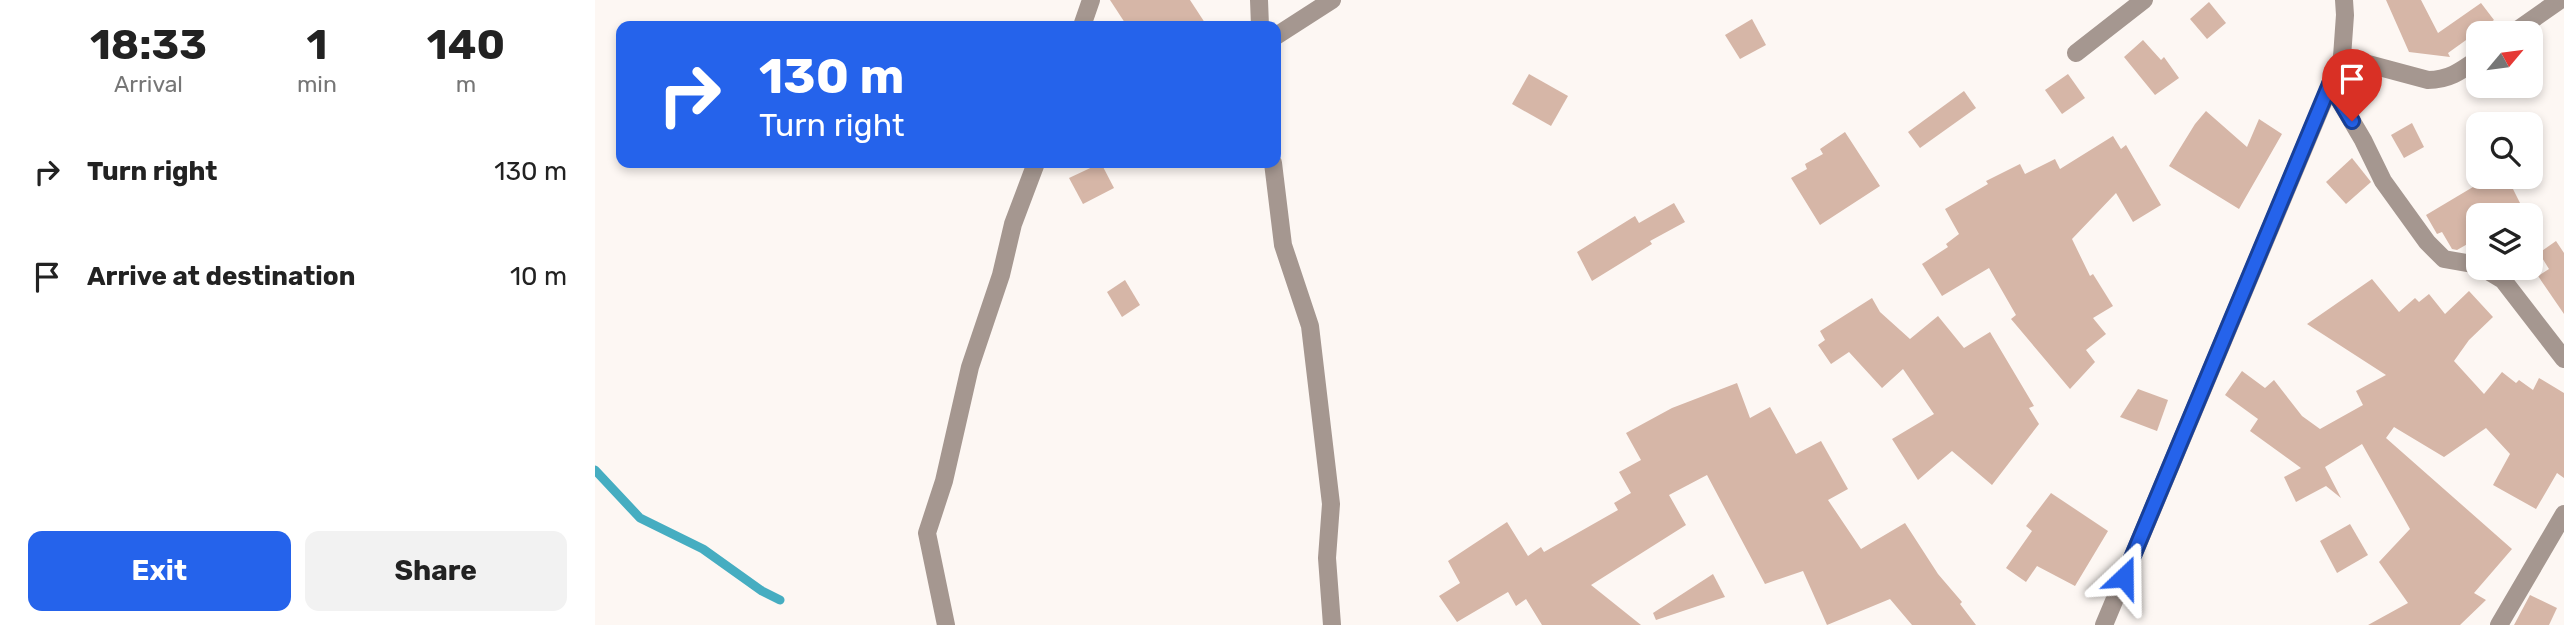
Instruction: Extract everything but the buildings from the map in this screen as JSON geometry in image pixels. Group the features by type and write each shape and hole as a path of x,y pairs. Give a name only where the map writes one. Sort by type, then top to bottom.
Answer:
{"street":[{"path":"1084,21 1091,0"},
{"path":"1259,0 1260,21"},
{"path":"1281,33 1332,0"},
{"path":"2076,53 2144,0"},
{"path":"2104,625 2342,57 2344,0"},
{"path":"2530,21 2560,0"},
{"path":"2342,57 2428,80 2441,80 2456,75 2466,68"},
{"path":"2330,84 2363,140 2383,181 2427,242 2444,259 2466,263"},
{"path":"946,625 927,533 944,481 970,367 1001,275 1013,224 1034,168"},
{"path":"1274,168 1283,245 1310,326 1331,504 1327,558 1332,625"},
{"path":"2503,280 2564,359"},
{"path":"2499,625 2564,514"}],"waterway":[{"path":"595,470 640,518 703,549 762,591 780,600"}],"route":[{"path":"2124,577 2330,84 2352,121"}]}
